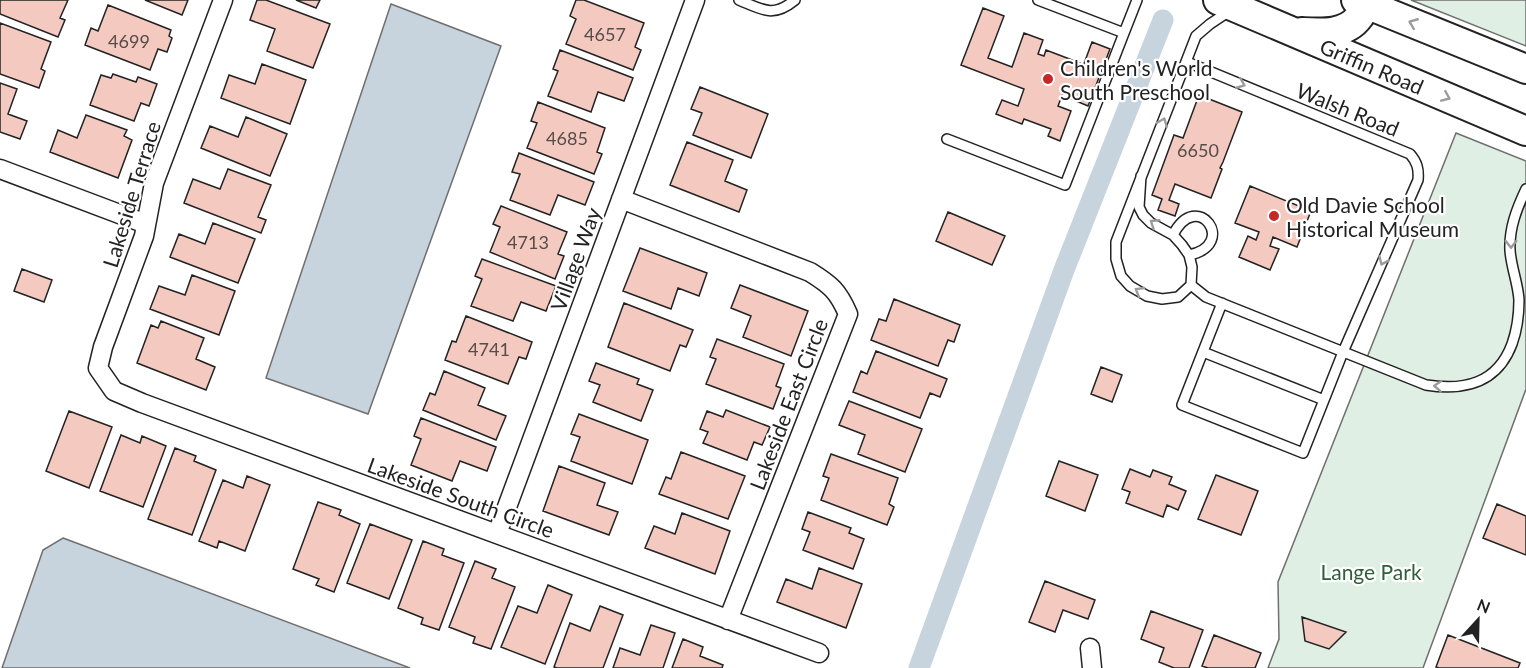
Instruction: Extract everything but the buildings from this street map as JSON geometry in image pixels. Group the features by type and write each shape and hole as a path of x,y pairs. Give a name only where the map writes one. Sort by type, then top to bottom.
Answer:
{"main road":[{"path":"1294,32 1329,33 1345,28 1358,19 1361,2 1526,69"},
{"name":"Griffin Road","path":"1227,4 1526,131"}],"street":[{"name":"Lakeside Terrace","path":"98,368 103,347 144,236 154,183 223,0"},
{"name":"Village Way","path":"497,534 695,0"},
{"path":"0,169 146,225"},
{"name":"Lakeside East Circle","path":"621,199 810,272 828,282 840,297 848,314 728,620"},
{"name":"Lakeside South Circle","path":"98,368 114,391 142,403 819,653"},
{"path":"1090,648 1092,668"}],"lane":[{"path":"740,0 765,10 781,10 795,0"},
{"path":"1038,0 1124,33"},
{"path":"947,139 1065,185 1137,0"},
{"path":"1141,176 1139,207 1143,215 1150,223 1173,235 1189,255 1192,267 1191,285 1178,297 1162,299 1147,296 1130,286 1121,276 1116,259 1116,242 1141,176 1196,36 1227,4"},
{"name":"Walsh Road","path":"1186,62 1410,154 1416,161 1419,171 1418,180 1343,352 1303,453 1182,405 1222,303"},
{"path":"1191,285 1206,297 1417,382 1439,387 1457,387 1477,383 1498,369 1508,356 1515,336 1519,318 1518,298 1510,250 1512,226 1518,205 1526,189"},
{"path":"1173,235 1181,222 1188,218 1195,216 1208,221 1212,226 1212,239 1198,254 1189,255"},
{"path":"1203,352 1324,400"}],"green space":[{"path":"1411,0 1526,0 1526,46"},
{"name":"Lange Park","path":"1456,133 1526,161 1526,389 1423,668 1268,668 1279,639 1278,582"}],"shaded area":[{"path":"391,4 501,46 368,414 266,378"},
{"path":"63,538 410,668 2,668 43,550"}],"waterway":[{"path":"919,668 1064,270 1163,20"}],"place":[{"name":"Children's World South Preschool","path":"1048,79"},
{"name":"Old Davie School Historical Museum","path":"1274,216"}]}
